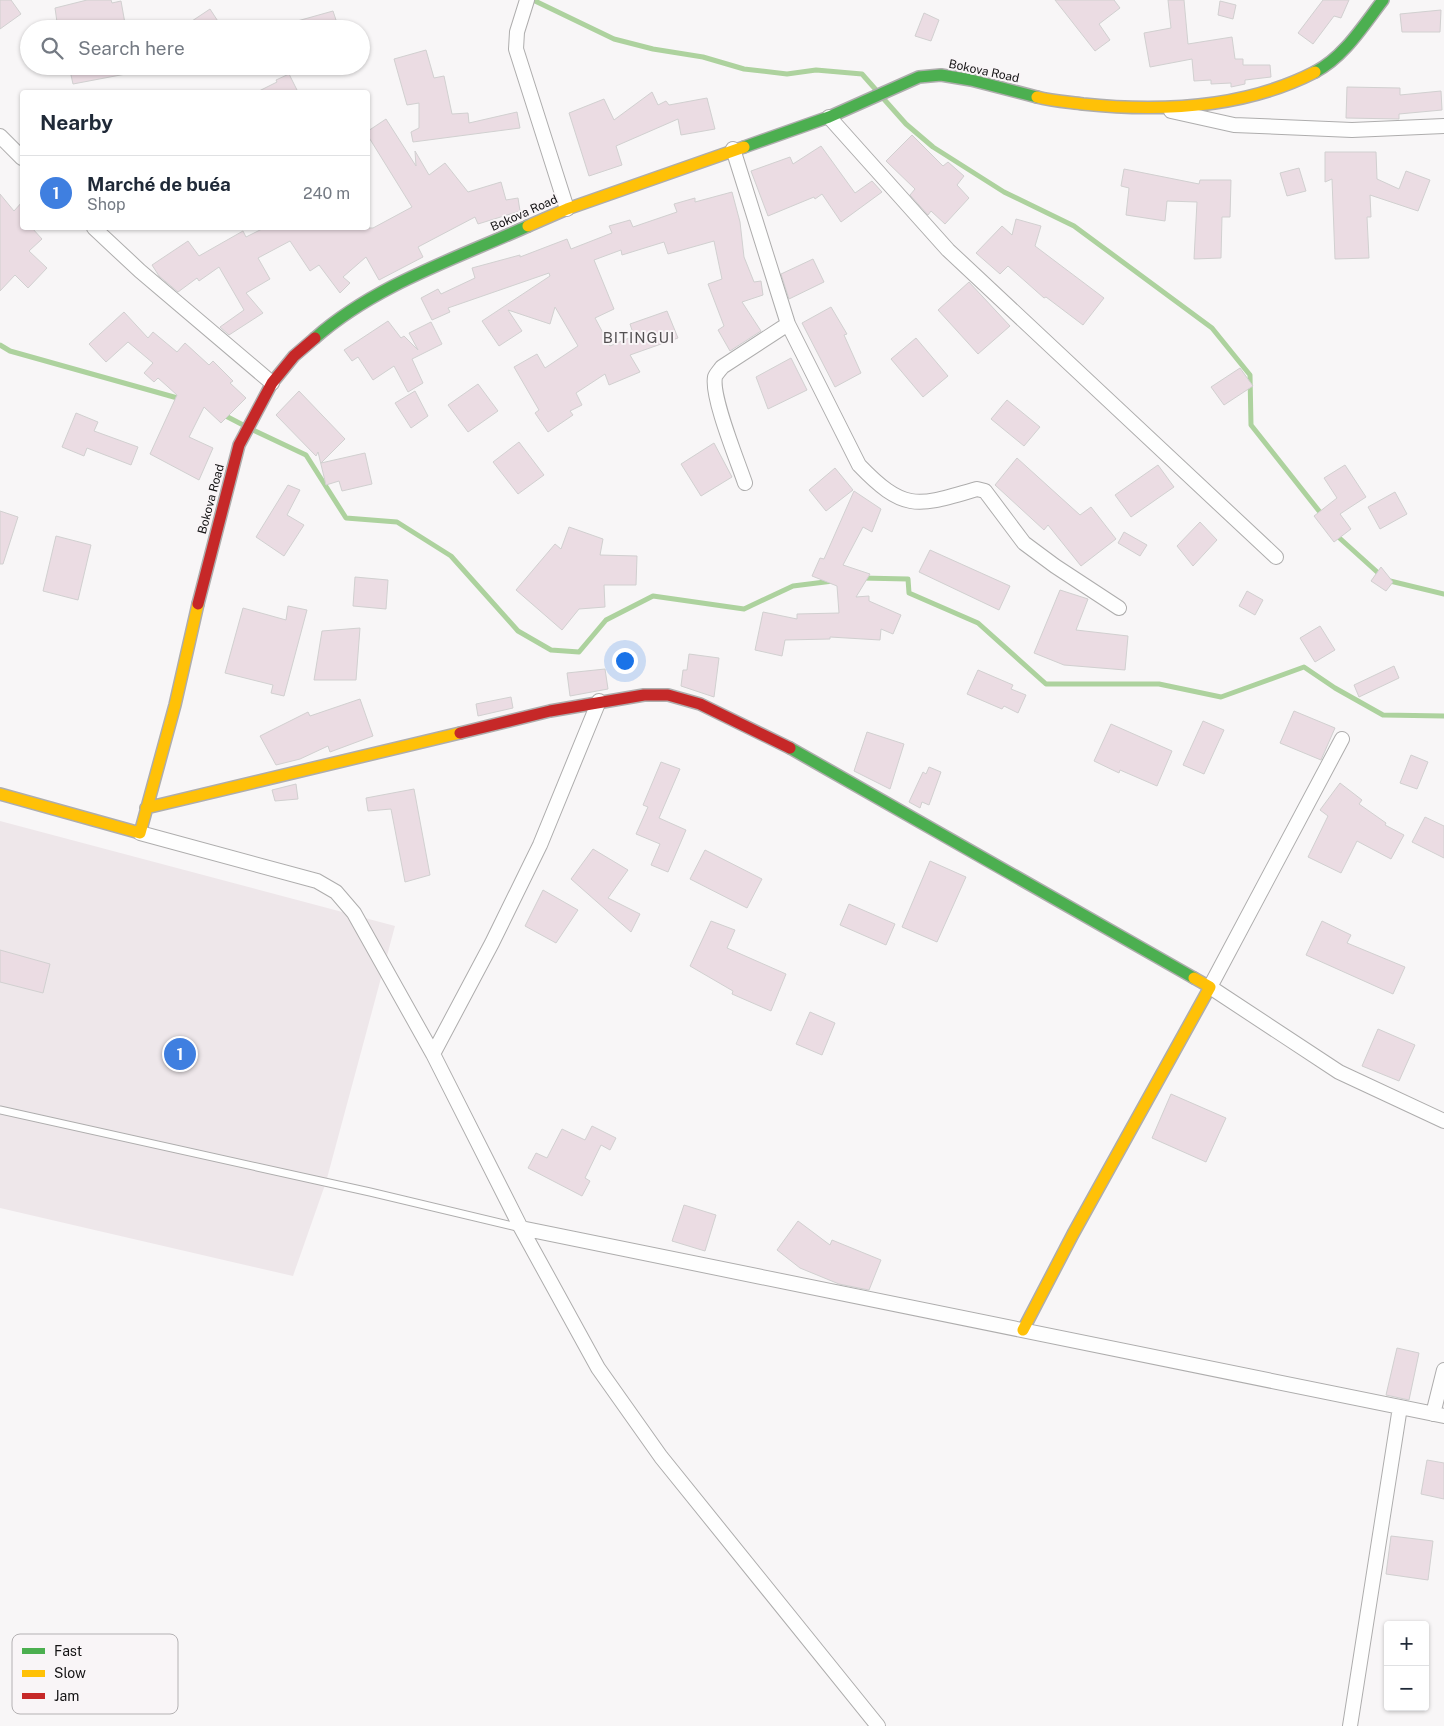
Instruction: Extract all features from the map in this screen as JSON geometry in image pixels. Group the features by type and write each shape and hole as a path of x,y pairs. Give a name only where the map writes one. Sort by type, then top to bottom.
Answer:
{"street":[{"path":"527,0 517,32 516,49 567,209"},
{"name":"Bokova Road","path":"140,833 175,705 205,572 239,445 272,383 294,356 333,322 389,288 567,209 733,149 829,117 918,77 941,75 971,80 1044,99 1121,108 1160,109 1238,98 1295,82 1328,65 1353,40 1382,0"},
{"path":"1160,109 1234,125 1352,130 1444,126"},
{"path":"829,117 948,250 1276,558"},
{"path":"0,136 20,156"},
{"path":"733,149 788,324 859,465 872,479 901,500 925,503 977,489 985,490 1024,543 1119,608"},
{"path":"96,230 140,271 272,383"},
{"path":"745,483 724,424 715,376 722,367 788,324"},
{"path":"146,808 550,711 599,701 644,695 668,695 700,704 784,745 1210,987 1339,1072 1444,1121"},
{"path":"433,1054 492,943 540,845 599,701"},
{"path":"1023,1330 1073,1234 1210,987 1342,739"},
{"path":"0,794 317,881 336,892 354,913 433,1054 521,1228 598,1368 655,1448 878,1726"},
{"path":"521,1228 1439,1415 1444,1370"},
{"path":"1350,1726 1400,1407"}],"lane":[{"path":"0,1110 370,1192 521,1228"}],"shaded area":[{"path":"0,821 395,926 326,1182 293,1276 0,1208"}],"building":[{"path":"0,0 11,0 21,14 0,29"},
{"path":"87,0 111,0 112,3 121,1 124,20 57,20 55,8"},
{"path":"1055,0 1114,0 1120,8 1099,24 1110,40 1095,51"},
{"path":"1168,0 1184,0 1188,44 1232,37 1235,59 1243,59 1243,65 1270,65 1271,77 1245,80 1245,84 1231,87 1231,83 1211,84 1211,80 1194,81 1192,59 1150,67 1144,33 1171,28"},
{"path":"1323,0 1349,0 1341,18 1334,16 1313,44 1298,33"},
{"path":"1220,1 1236,5 1233,19 1218,15"},
{"path":"210,9 217,20 194,20"},
{"path":"1441,10 1440,32 1402,32 1400,14"},
{"path":"333,11 336,20 301,20"},
{"path":"924,13 939,20 931,41 915,36"},
{"path":"426,50 434,78 444,76 452,114 468,113 469,123 517,112 520,128 413,142 411,132 419,128 419,103 407,105 394,59"},
{"path":"71,75 120,75 73,84"},
{"path":"290,75 297,90 261,90 277,82 276,80"},
{"path":"1347,87 1400,88 1400,95 1441,91 1442,110 1399,114 1399,119 1346,118"},
{"path":"652,92 658,105 666,101 669,105 707,98 715,129 681,135 678,119 616,146 622,165 589,176 569,113 604,99 614,120"},
{"path":"386,119 416,166 415,151 429,175 445,163 468,192 501,182 506,200 518,198 520,211 478,224 475,217 418,247 423,257 379,280 366,257 343,277 350,283 340,293 319,265 310,271 290,241 258,258 270,279 246,293 263,313 229,335 220,327 244,310 219,267 199,281 197,278 178,292 159,276 152,265 188,241 199,256 243,231 246,237 260,230 370,230 370,228 412,207 370,139 370,130"},
{"path":"912,135 943,166 948,162 964,176 957,185 969,198 945,224 931,211 928,215 910,195 915,189 886,161"},
{"path":"821,146 855,193 872,181 882,192 841,222 822,194 815,199 814,197 768,216 751,171 790,157 793,164"},
{"path":"1325,152 1376,152 1377,179 1399,189 1406,171 1430,180 1418,211 1370,195 1371,217 1367,217 1369,258 1335,259 1332,179 1325,182"},
{"path":"1299,168 1306,191 1287,196 1280,173"},
{"path":"1124,169 1199,184 1200,180 1231,180 1230,217 1222,217 1221,258 1194,259 1197,202 1167,201 1165,221 1126,215 1129,188 1121,186"},
{"path":"732,192 740,222 744,257 754,282 761,281 763,295 742,302 761,331 730,351 718,330 724,326 708,284 722,279 714,241 668,254 664,242 622,255 621,250 594,260 614,309 595,318 610,346 634,336 630,324 667,311 678,338 630,355 640,372 609,385 605,374 576,393 582,405 570,411 573,415 548,432 535,413 539,410 514,367 537,354 545,368 578,346 555,307 550,324 508,310 522,331 499,346 482,321 550,276 549,273 448,308 450,312 432,320 421,298 438,289 441,294 475,278 472,268 520,255 520,257 567,239 571,249 612,233 609,226 630,220 633,227 677,212 674,204 695,198 695,202"},
{"path":"0,194 14,211 20,204 20,230 34,230 42,239 29,251 47,268 28,288 15,275 0,291"},
{"path":"1016,219 1041,226 1035,246 1104,298 1083,325 1046,297 1044,298 1008,266 1000,274 976,253 1002,226 1012,235"},
{"path":"813,259 824,282 789,299 781,274"},
{"path":"969,282 1010,326 978,354 938,310"},
{"path":"831,307 847,334 844,335 861,373 835,387 802,323"},
{"path":"124,312 148,338 153,332 177,352 185,343 209,365 213,361 233,381 230,383 246,398 221,423 204,407 189,437 213,448 199,480 150,454 177,395 158,378 154,382 144,373 153,363 128,342 106,362 89,344"},
{"path":"388,321 401,338 404,336 418,350 409,333 431,322 442,344 412,359 423,383 408,392 394,366 373,380 358,357 352,361 344,350"},
{"path":"916,338 948,376 923,397 891,359"},
{"path":"791,358 807,390 768,409 756,377"},
{"path":"1240,368 1253,386 1224,405 1211,387"},
{"path":"478,384 498,411 468,432 448,405"},
{"path":"299,391 345,439 321,463 365,453 372,484 342,491 339,481 326,485 318,452 316,456 276,415"},
{"path":"415,391 428,416 411,428 395,403"},
{"path":"1007,400 1040,427 1024,446 991,419"},
{"path":"76,413 98,422 94,431 138,447 131,465 87,448 84,456 62,447"},
{"path":"519,442 544,475 518,494 493,462"},
{"path":"714,443 732,477 701,496 681,464"},
{"path":"1017,458 1080,515 1091,507 1116,539 1081,566 1048,525 1044,530 995,485"},
{"path":"1158,465 1174,487 1131,517 1115,495"},
{"path":"1345,465 1366,497 1340,514 1351,529 1334,542 1314,516 1337,498 1324,478"},
{"path":"835,468 853,490 826,511 809,490"},
{"path":"288,485 300,490 287,515 304,525 284,556 256,537"},
{"path":"854,491 881,509 872,532 863,527 843,565 870,574 856,597 869,596 869,601 901,615 893,634 881,629 880,640 830,637 830,639 785,640 782,656 755,650 763,612 797,619 797,614 839,613 837,586 812,576 820,558 824,559"},
{"path":"1395,492 1407,514 1380,529 1368,507"},
{"path":"0,511 18,517 3,564 0,564"},
{"path":"1200,522 1217,540 1193,566 1177,546"},
{"path":"569,527 603,539 600,555 637,556 636,585 604,585 605,607 579,609 562,630 516,590 555,544 561,549"},
{"path":"1124,532 1147,545 1140,556 1118,543"},
{"path":"56,536 91,545 78,600 43,591"},
{"path":"930,550 1010,586 999,610 919,572"},
{"path":"1381,567 1393,582 1386,591 1371,581"},
{"path":"355,577 388,580 386,609 353,606"},
{"path":"1060,590 1088,599 1076,630 1128,636 1125,670 1064,665 1034,653"},
{"path":"1247,591 1263,600 1255,615 1239,606"},
{"path":"288,606 307,610 284,696 271,693 273,685 225,673 243,608 286,620"},
{"path":"1320,626 1335,650 1315,662 1300,638"},
{"path":"360,628 356,680 314,680 322,631"},
{"path":"689,654 719,658 714,697 681,686 683,670 687,670"},
{"path":"1394,666 1399,678 1359,697 1354,685"},
{"path":"605,669 608,689 570,696 567,673"},
{"path":"978,670 1013,685 1011,689 1026,695 1018,713 1004,706 1002,709 967,694"},
{"path":"511,697 513,708 478,716 476,704"},
{"path":"360,699 373,736 330,752 328,746 300,759 276,765 260,736 308,712 310,716"},
{"path":"1294,711 1335,728 1321,760 1280,743"},
{"path":"1203,721 1224,730 1204,774 1183,765"},
{"path":"1111,724 1172,751 1157,786 1120,770 1119,773 1094,761"},
{"path":"867,732 904,744 890,789 854,771"},
{"path":"1411,755 1428,762 1417,789 1400,783"},
{"path":"661,762 680,769 659,818 686,830 668,872 651,865 660,844 636,834 648,807 643,805"},
{"path":"929,767 941,772 929,805 922,802 920,808 909,802 923,772 926,774"},
{"path":"1340,783 1362,800 1359,804 1386,823 1385,825 1404,835 1391,859 1357,841 1341,873 1308,857 1328,816 1320,810"},
{"path":"296,784 298,799 275,801 272,790"},
{"path":"414,789 430,875 405,882 391,809 368,811 366,798"},
{"path":"1425,817 1444,826 1444,858 1412,842"},
{"path":"593,849 628,870 608,898 640,914 631,932 571,879"},
{"path":"705,850 762,879 747,908 690,879"},
{"path":"930,861 966,877 937,942 902,927"},
{"path":"543,890 578,910 556,943 525,926"},
{"path":"849,904 895,924 886,945 840,925"},
{"path":"711,921 735,930 727,948 786,974 771,1011 732,994 733,991 690,966"},
{"path":"1322,921 1351,935 1347,943 1405,967 1393,994 1306,955"},
{"path":"0,950 50,964 43,993 0,982"},
{"path":"810,1012 835,1023 822,1055 796,1044"},
{"path":"1378,1029 1415,1045 1399,1081 1362,1066"},
{"path":"1171,1094 1226,1118 1206,1162 1152,1138"},
{"path":"592,1126 616,1138 610,1150 601,1145 585,1178 590,1181 582,1196 528,1168 536,1153 547,1158 562,1129 585,1140"},
{"path":"684,1205 716,1215 705,1251 672,1241"},
{"path":"798,1221 830,1245 832,1240 881,1260 869,1290 839,1284 800,1268 777,1250"},
{"path":"1397,1348 1419,1353 1409,1400 1386,1395"},
{"path":"1427,1460 1444,1463 1444,1499 1421,1494"},
{"path":"1391,1536 1433,1541 1428,1580 1386,1574"}],"waterway":[{"path":"533,0 614,39 653,49 703,57 744,69 787,74 816,70 862,74 877,91"},
{"path":"882,97 906,124 933,147 1004,192 1074,226 1212,328 1250,375 1251,425 1323,516"},
{"path":"0,345 10,351 181,399"},
{"path":"222,414 245,426"},
{"path":"253,430 306,455 346,518 397,522 451,556 518,631 551,650 579,652 606,620 653,596 744,609 793,586 833,581"},
{"path":"1335,534 1386,580 1444,594"},
{"path":"861,578 908,579 909,593 978,623 1046,684 1159,684 1221,697 1304,667 1335,688 1383,715 1444,716"}],"traffic: fast":[{"path":"1315,72 1325,66 1344,49 1383,0"},
{"path":"744,147 829,117 919,77 941,75 971,80 1037,97"},
{"path":"315,338 338,319 390,288 417,274 528,226"},
{"path":"790,748 1194,978"}],"traffic: slow":[{"path":"1037,97 1112,106 1171,107 1201,105 1260,93 1288,84 1315,72"},
{"path":"528,226 567,209 744,147"},
{"path":"0,794 140,833 175,705 198,604"},
{"path":"146,808 460,733"},
{"path":"1023,1330 1073,1234 1210,987 1194,978"}],"traffic: jam":[{"path":"198,604 239,445 272,383 294,356 315,338"},
{"path":"460,733 550,711 644,695 668,695 700,704 790,748"}],"place":[{"name":"Marché de buéa","path":"180,1054"}],"district":[{"name":"BITINGUI","path":"639,337"}]}
